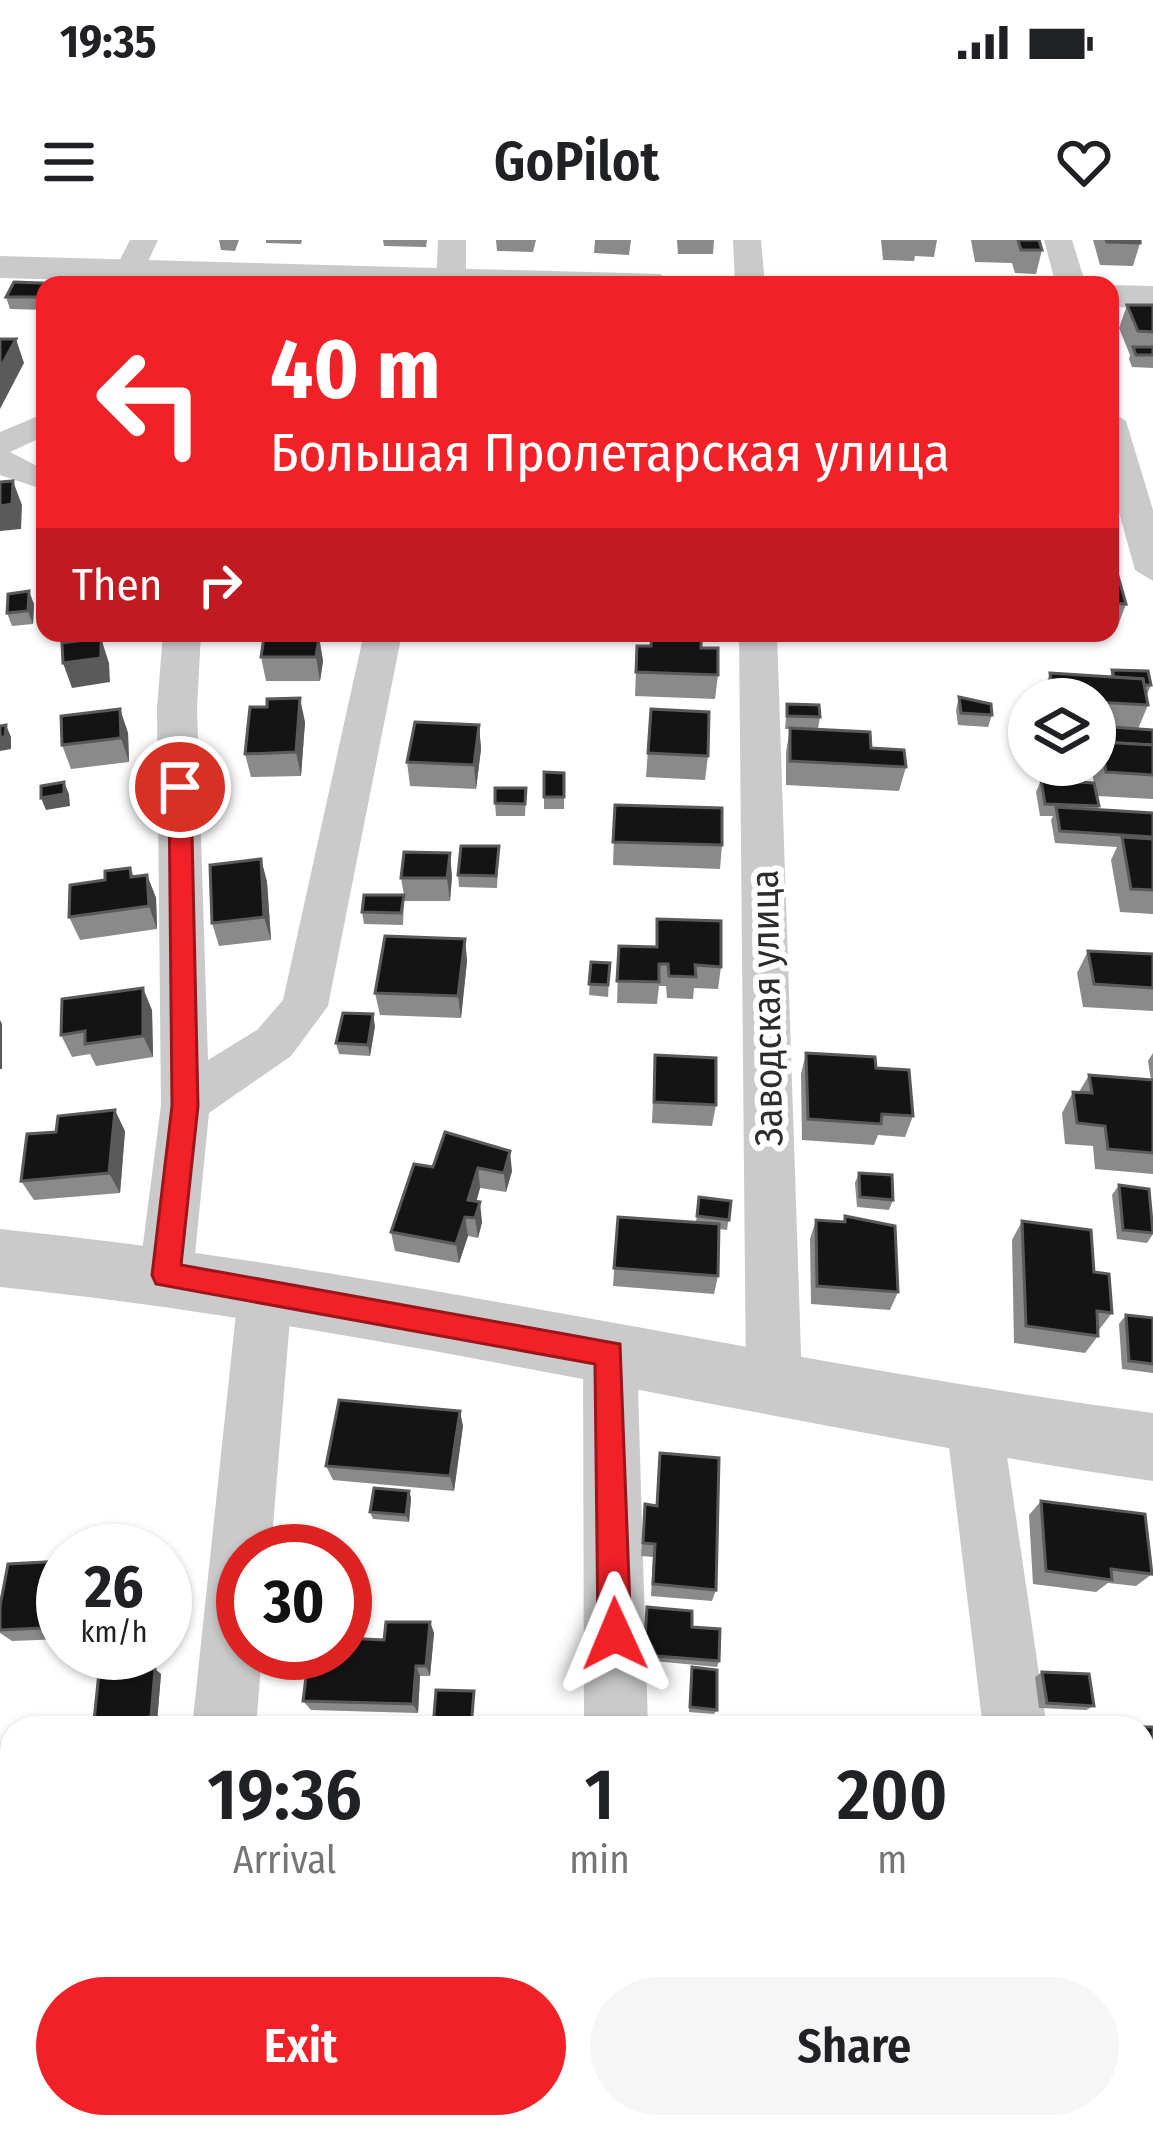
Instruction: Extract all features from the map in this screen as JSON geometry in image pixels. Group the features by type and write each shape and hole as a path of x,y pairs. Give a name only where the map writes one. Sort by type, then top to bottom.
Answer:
{"street":[{"path":"451,276 452,240"},
{"path":"747,240 749,276"},
{"path":"1058,240 1068,276"},
{"path":"0,267 131,265 338,276"},
{"path":"1119,296 1153,297"},
{"path":"0,445 36,427"},
{"path":"1119,452 1153,570"},
{"path":"0,460 36,478"},
{"path":"166,1275 185,1106 177,708 181,642"},
{"path":"185,1106 206,1084 274,1042 305,1006 381,642"},
{"name":"Заводская улица","path":"758,642 774,1383"},
{"path":"0,1258 166,1275 974,1422 1153,1448"},
{"path":"225,1716 265,1294"},
{"path":"610,1354 616,1716"},
{"path":"974,1422 1013,1716"}],"building":[{"path":"1018,240 1039,240 1042,250 1021,250"},
{"path":"14,282 36,283 36,297 6,297"},
{"path":"1127,305 1153,305 1153,332 1138,331"},
{"path":"0,339 16,339 0,368"},
{"path":"1133,347 1153,347 1153,355 1136,355"},
{"path":"13,481 12,504 0,506 0,482"},
{"path":"29,591 28,611 7,613 8,594"},
{"path":"101,642 101,658 63,663 62,643"},
{"path":"263,642 318,642 316,657 261,657"},
{"path":"651,642 701,642 701,648 718,648 718,675 636,672 637,646 651,646"},
{"path":"1112,670 1148,671 1151,685 1144,685 1143,679 1114,677"},
{"path":"1050,673 1143,679 1148,705 1116,703 1116,678 1051,678"},
{"path":"959,697 991,704 992,715 961,713"},
{"path":"300,698 296,752 245,754 250,707 267,707 267,699"},
{"path":"787,704 819,705 820,717 787,716"},
{"path":"120,709 121,738 62,745 61,716"},
{"path":"651,709 709,712 708,756 648,753"},
{"path":"415,722 479,725 474,765 407,762"},
{"path":"1116,727 1153,730 1153,745 1116,743"},
{"path":"790,728 870,732 871,748 904,750 906,767 790,761"},
{"path":"1116,743 1153,745 1153,775 1116,773"},
{"path":"544,772 564,773 564,797 544,797"},
{"path":"64,782 64,794 41,798 41,786"},
{"path":"1042,786 1095,786 1099,806 1045,804"},
{"path":"495,788 526,788 525,804 495,803"},
{"path":"615,805 722,808 722,845 613,842"},
{"path":"1056,807 1153,813 1153,837 1060,831"},
{"path":"1122,837 1153,839 1153,890 1131,889"},
{"path":"461,846 499,846 496,876 458,875"},
{"path":"404,852 450,853 447,878 401,878"},
{"path":"261,859 264,917 212,923 210,865"},
{"path":"130,868 131,877 147,875 149,906 69,917 70,885 105,880 105,871"},
{"path":"364,895 404,895 401,913 362,912"},
{"path":"657,919 721,921 721,967 695,965 696,977 669,976 668,964 659,964 659,982 617,981 619,946 657,947"},
{"path":"385,936 465,939 458,996 375,993"},
{"path":"1088,951 1153,954 1153,988 1094,984"},
{"path":"591,962 610,963 608,985 589,984"},
{"path":"143,988 143,1036 85,1044 85,1031 61,1035 62,999"},
{"path":"343,1013 373,1014 368,1045 336,1043"},
{"path":"806,1053 875,1057 876,1068 909,1070 913,1116 882,1114 881,1124 808,1119"},
{"path":"655,1055 716,1058 716,1105 654,1102"},
{"path":"1089,1075 1153,1080 1153,1153 1108,1149 1105,1126 1077,1123 1073,1092 1092,1093"},
{"path":"115,1110 109,1173 21,1181 27,1134 56,1132 58,1116"},
{"path":"445,1132 510,1151 504,1173 478,1168 468,1200 480,1202 475,1218 465,1217 456,1244 391,1232 414,1164 433,1167"},
{"path":"859,1173 892,1175 893,1200 860,1197"},
{"path":"1119,1185 1149,1189 1153,1233 1123,1230"},
{"path":"699,1197 731,1201 729,1220 697,1216"},
{"path":"845,1216 895,1226 898,1292 817,1286 816,1220 845,1222"},
{"path":"618,1217 719,1224 718,1276 614,1268"},
{"path":"1022,1221 1091,1230 1094,1272 1109,1274 1112,1313 1097,1311 1098,1336 1026,1326"},
{"path":"1126,1315 1153,1318 1153,1364 1129,1361"},
{"path":"339,1400 460,1411 450,1476 326,1466"},
{"path":"660,1453 719,1458 716,1590 653,1584 655,1544 643,1543 645,1504 657,1506"},
{"path":"374,1488 409,1491 406,1515 370,1512"},
{"path":"1041,1501 1145,1514 1152,1574 1111,1569 1112,1580 1046,1571"},
{"path":"36,1562 36,1628 0,1630 8,1564"},
{"path":"647,1607 692,1611 692,1627 720,1629 719,1661 644,1655"},
{"path":"386,1622 430,1622 426,1666 416,1666 413,1704 303,1701 306,1680 372,1680 372,1639 384,1640"},
{"path":"692,1667 717,1670 717,1710 690,1707"},
{"path":"1042,1672 1089,1674 1094,1706 1047,1703"},
{"path":"98,1680 154,1680 151,1716 95,1716"},
{"path":"436,1690 474,1691 472,1716 434,1716"}],"route":[{"path":"180,787 185,1106 166,1275 610,1354 615,1634"}]}
